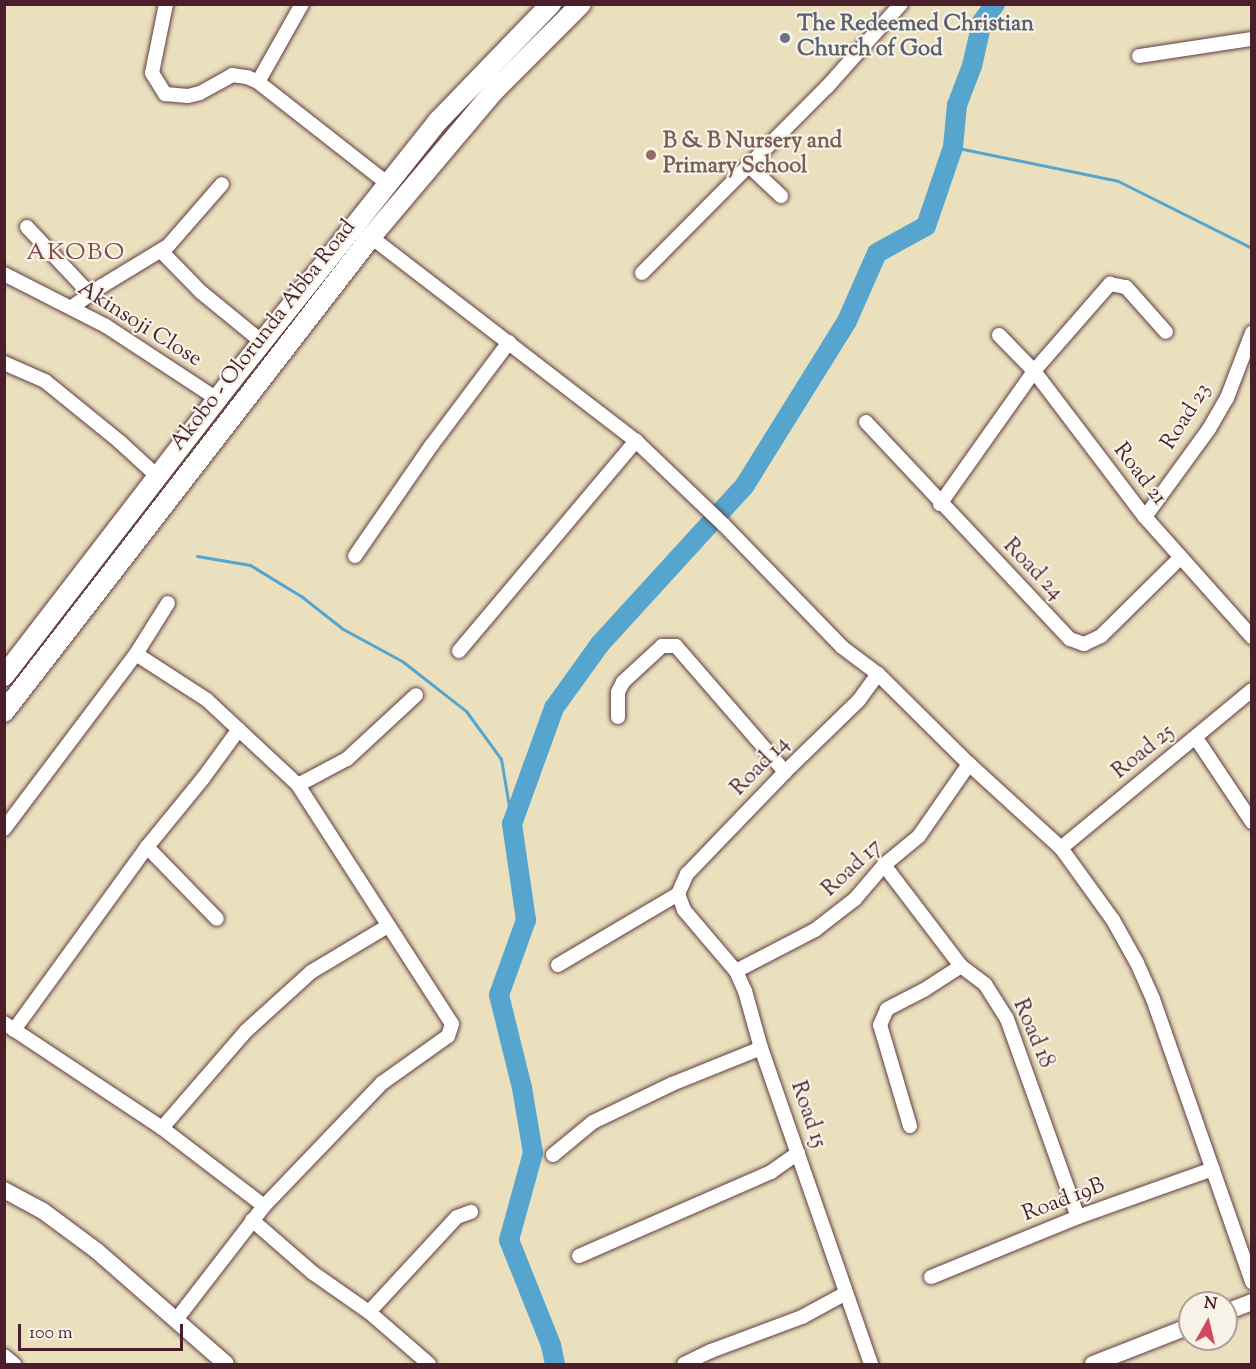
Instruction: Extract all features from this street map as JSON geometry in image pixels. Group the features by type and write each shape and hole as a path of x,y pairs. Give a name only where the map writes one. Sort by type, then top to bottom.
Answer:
{"main road":[{"name":"Akobo - Olorunda Abba Road","path":"4,676 217,399 444,113 551,4"},
{"name":"Akobo - Olorunda Abba Road","path":"4,712 371,237 493,92 580,4"},
{"path":"232,380 249,393"}],"street":[{"path":"166,4 152,73 165,94 176,97 200,93 232,75 258,82 388,184"},
{"path":"258,82 302,4"},
{"path":"642,273 827,87 902,4"},
{"path":"1139,56 1251,39"},
{"path":"749,166 781,196"},
{"path":"72,307 179,237 222,184"},
{"path":"27,227 90,294"},
{"path":"371,237 636,441 710,512 842,647 878,674 969,764 1061,848 1113,920 1137,963 1153,999 1251,1282"},
{"path":"160,251 201,292 262,342"},
{"name":"Akinsoji Close","path":"4,274 72,307 217,399"},
{"path":"940,504 1034,371 1110,284 1126,287 1166,332"},
{"name":"Road 23","path":"1144,517 1215,419 1227,398 1251,333"},
{"name":"Road 21","path":"999,335 1034,371 1144,517 1251,637"},
{"path":"355,556 431,446 509,342"},
{"path":"4,363 45,381 67,397 158,477"},
{"name":"Road 24","path":"866,422 940,504 1070,639 1084,644 1101,636 1181,557"},
{"path":"459,651 636,441"},
{"path":"4,830 136,654 168,603"},
{"path":"618,717 618,692 623,682 662,646 676,646 785,772"},
{"path":"136,654 207,700 298,785 452,1023 448,1035 382,1083 264,1206 176,1320"},
{"name":"Road 14","path":"678,894 687,874 785,772 859,700 878,674"},
{"name":"Road 25","path":"1061,848 1251,690"},
{"path":"298,785 347,759 416,695"},
{"path":"239,729 198,785 9,1026 162,1128 264,1206"},
{"path":"1196,738 1251,822"},
{"name":"Road 17","path":"736,971 815,930 855,899 884,865 920,836 969,764"},
{"path":"147,848 217,919"},
{"name":"Road 18","path":"884,865 961,966 985,984 1007,1019 1078,1217"},
{"path":"558,965 678,894"},
{"name":"Road 15","path":"678,894 684,910 736,971 870,1365"},
{"path":"162,1128 246,1031 312,972 388,926"},
{"path":"910,1126 880,1025 886,1009 924,990 961,966"},
{"path":"553,1155 593,1122 672,1084 761,1048"},
{"path":"579,1256 771,1172 798,1153"},
{"name":"Road 19B","path":"932,1277 1078,1217 1213,1169"},
{"path":"4,1190 43,1211 97,1251 226,1365"},
{"path":"369,1312 457,1217 471,1212"},
{"path":"252,1220 313,1273 369,1312 429,1365"},
{"path":"684,1365 711,1351 802,1317 846,1293"},
{"path":"1093,1365 1178,1331"},
{"path":"4,1356 14,1365"}],"waterway":[{"path":"555,1364 551,1345 509,1240 533,1153 522,1088 499,995 526,920 512,824 554,708 600,644 745,485 847,321 877,253 926,226 953,147 957,105 972,66 982,22 995,4"},
{"path":"953,147 1118,181 1252,248"},
{"path":"197,556 250,565 301,596 343,629 402,661 466,711 501,759 512,824"}],"place":[{"name":"The Redeemed Christian Church of God","path":"785,38"},
{"name":"B & B Nursery and Primary School","path":"651,155"}],"district":[{"name":"AKOBO","path":"76,254"}]}
